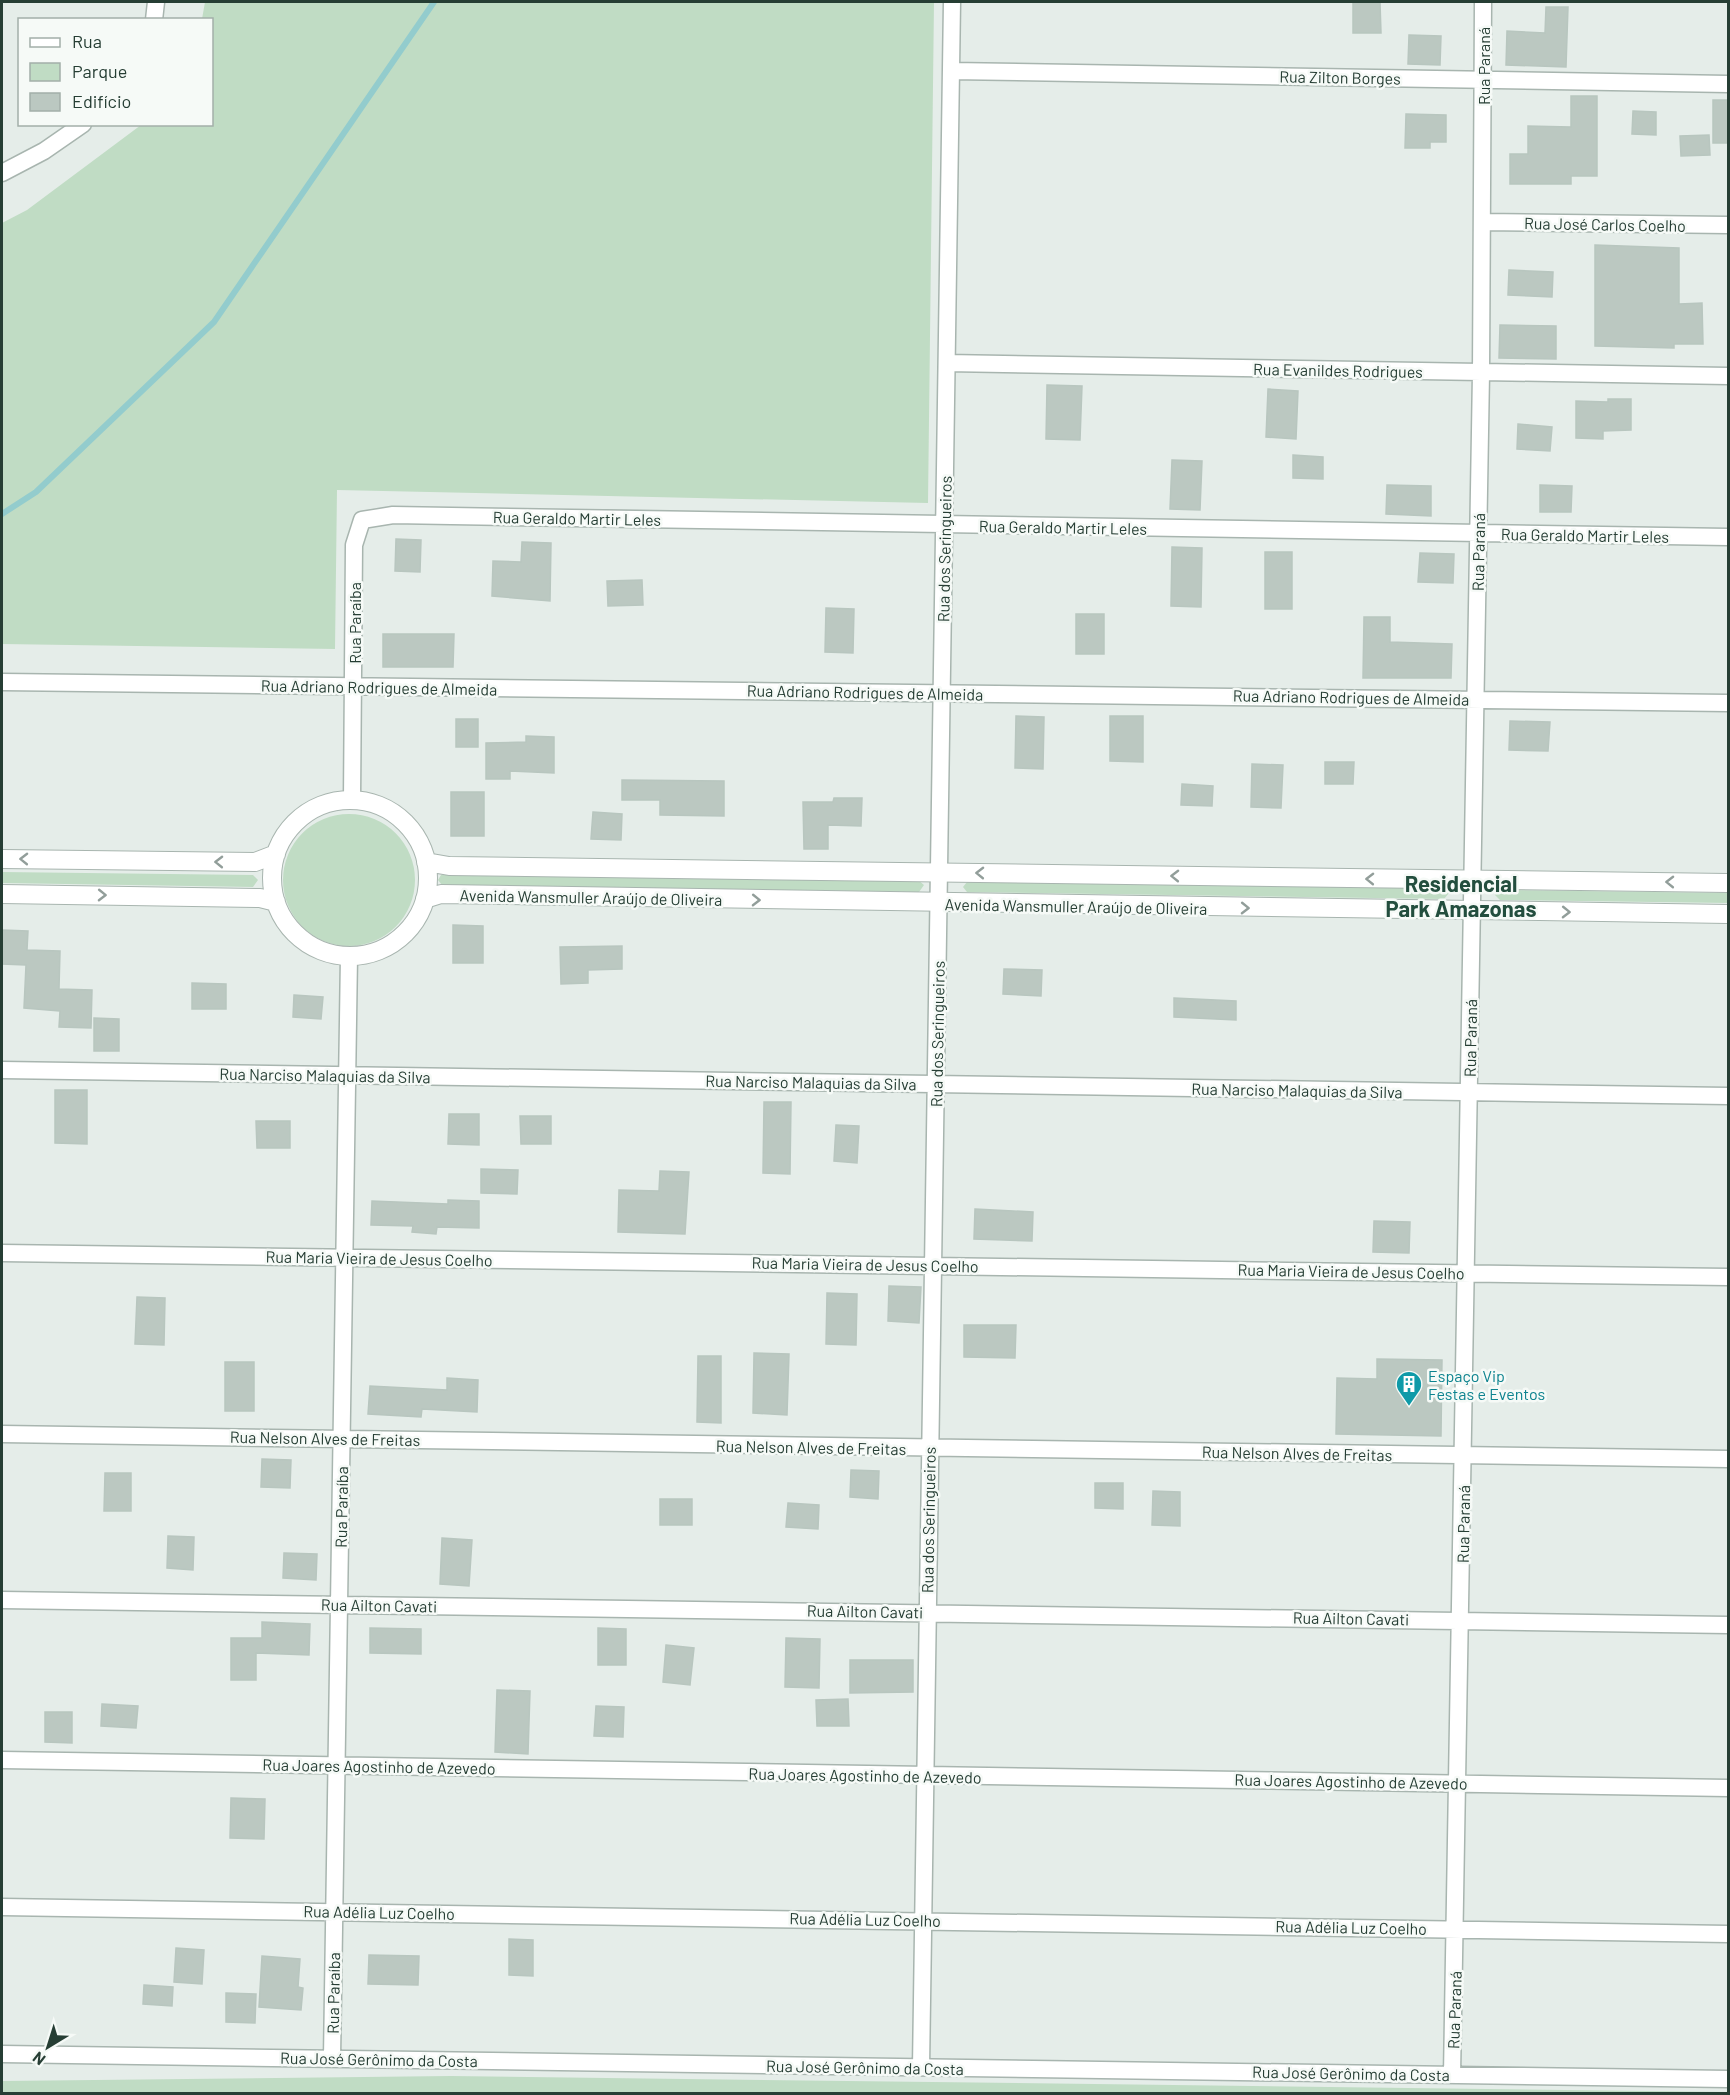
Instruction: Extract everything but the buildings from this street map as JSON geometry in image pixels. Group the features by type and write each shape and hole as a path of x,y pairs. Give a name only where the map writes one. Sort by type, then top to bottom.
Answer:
{"street":[{"path":"154,18 156,2"},
{"name":"Rua dos Seringueiros","path":"921,2067 952,2"},
{"name":"Rua Paraná","path":"1452,2075 1459,1783 1479,534 1483,2"},
{"name":"Rua Zilton Borges","path":"951,72 1728,84"},
{"path":"2,172 44,151 80,126"},
{"name":"Rua José Carlos Coelho","path":"1482,222 1728,225"},
{"name":"Rua Evanildes Rodrigues","path":"947,363 1728,376"},
{"name":"Rua Geraldo Martir Leles","path":"362,520 393,515 1728,537"},
{"name":"Rua Paraíba","path":"352,800 354,545 362,520"},
{"name":"Rua Adriano Rodrigues de Almeida","path":"2,682 1476,698 1728,703"},
{"path":"352,800 378,805 401,819 418,840 426,862 425,899 420,913 408,931 391,945 371,954 349,956 327,953 307,944 290,929 276,902 272,875 276,854 283,836 301,816 325,804 352,800"},
{"path":"2,859 255,862 276,854"},
{"name":"Avenida Wansmuller Araújo de Oliveira","path":"426,862 449,866 1728,883"},
{"path":"2,894 260,898 276,902"},
{"name":"Avenida Wansmuller Araújo de Oliveira","path":"425,899 441,894 939,904 1728,914"},
{"name":"Rua Paraíba","path":"332,2058 349,956"},
{"name":"Rua Narciso Malaquias da Silva","path":"2,1070 1728,1096"},
{"name":"Rua Maria Vieira de Jesus Coelho","path":"2,1253 934,1264 1728,1277"},
{"name":"Rua Nelson Alves de Freitas","path":"2,1434 1728,1459"},
{"name":"Rua Ailton Cavati","path":"2,1600 1461,1619 1728,1625"},
{"name":"Rua Joares Agostinho de Azevedo","path":"2,1760 1728,1788"},
{"name":"Rua Adélia Luz Coelho","path":"2,1907 1728,1934"},
{"name":"Rua José Gerônimo da Costa","path":"2,2054 1728,2079"}],"green space":[{"path":"205,2 934,2 928,503 337,490 335,649 2,644 2,223 27,210 140,126 213,126 213,18 202,18"},
{"path":"349,814 374,819 396,833 410,855 415,880 410,905 396,927 374,941 349,946 324,941 302,927 288,905 283,880 288,855 302,833 324,819"},
{"path":"2,872 253,875 258,880 253,887 2,883"},
{"path":"441,875 918,880 924,885 919,892 442,885 438,880"},
{"path":"967,882 1444,888 1449,893 1444,899 967,892 963,887"},
{"path":"1498,890 1728,893 1728,903 1500,900 1495,895"},
{"path":"451,2076 1728,2093 2,2093 2,2081"}],"waterway":[{"path":"2,514 36,492 214,322 434,2"}],"place":[{"name":"Espaço Vip Festas e Eventos","path":"1409,1407"}],"district":[{"name":"Residencial Park Amazonas","path":"1461,896"}]}
